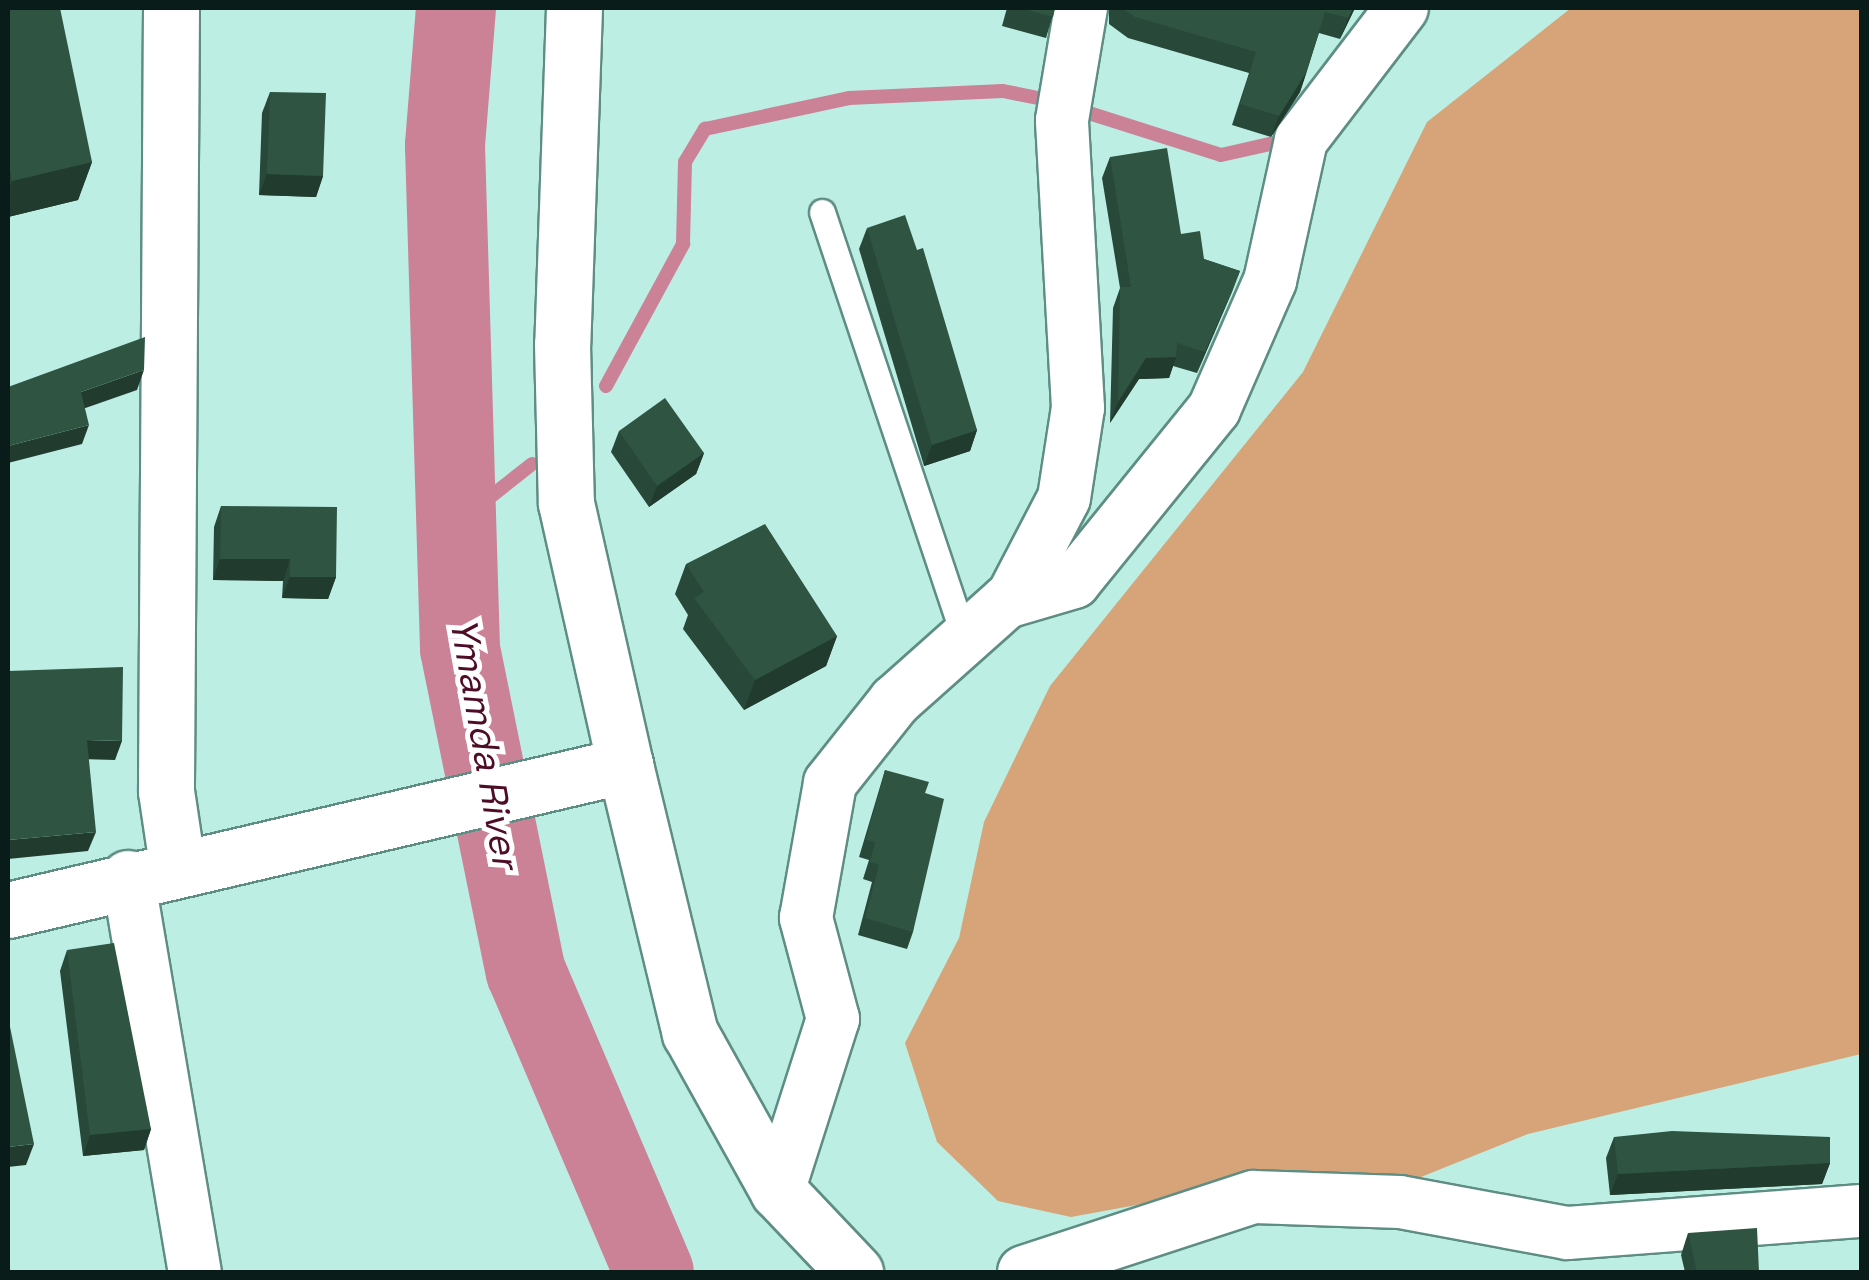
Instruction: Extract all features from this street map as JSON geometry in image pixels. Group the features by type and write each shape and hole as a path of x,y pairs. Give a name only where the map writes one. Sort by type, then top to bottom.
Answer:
{"street":[{"path":"172,8 166,790 153,871 195,1272"},
{"path":"574,8 562,344 566,503 609,770 690,1033 778,1191 855,1272"},
{"path":"778,1191 832,1019 806,918 830,783 895,701 1006,602 1064,498 1078,408 1066,104 1082,8"},
{"path":"1006,602 1074,582 1214,409 1270,281 1301,140 1402,8"},
{"path":"8,910 411,809 609,770"},
{"path":"1024,1272 1254,1197 1400,1202 1567,1233 1862,1212"}],"lane":[{"path":"822,212 965,640"}],"shaded area":[{"path":"1571,8 1861,8 1861,1054 1528,1134 1421,1177 1273,1180 1071,1217 998,1201 937,1142 905,1043 959,938 984,822 1050,686 1303,372 1427,122"}],"building":[{"path":"8,8 60,8 92,162 12,181 8,160"},
{"path":"1020,8 1055,8 1053,17"},
{"path":"1122,8 1353,8 1348,18 1325,12 1307,71 1279,116 1240,104 1256,52 1135,17"},
{"path":"270,92 326,93 323,176 267,174"},
{"path":"1167,148 1181,234 1200,231 1204,259 1240,271 1205,352 1177,343 1176,357 1146,358 1118,402 1120,287 1131,287 1110,157"},
{"path":"905,215 917,250 923,248 977,430 932,445 867,228"},
{"path":"145,337 144,370 81,392 89,425 8,446 8,387"},
{"path":"665,398 704,453 657,486 619,431"},
{"path":"221,506 337,507 336,577 290,577 290,559 220,559"},
{"path":"765,524 837,636 755,680 694,598 704,592 686,564"},
{"path":"123,667 122,741 87,740 96,832 8,840 8,671"},
{"path":"885,770 929,782 925,793 944,799 913,932 865,918 879,865 870,862 875,842 866,840"},
{"path":"114,943 151,1129 90,1135 67,950"},
{"path":"8,1017 34,1144 8,1147"},
{"path":"1672,1131 1830,1137 1830,1163 1618,1174 1614,1137"},
{"path":"1757,1228 1759,1272 1697,1272 1688,1233"}],"waterway":[{"name":"Ymamda River","path":"456,8 445,146 460,649 526,972 654,1272"},
{"path":"606,386 683,244 685,162 705,129 849,98 1003,91 1053,101"},
{"path":"1073,108 1221,155 1283,141"},
{"path":"456,524 532,464"}]}
